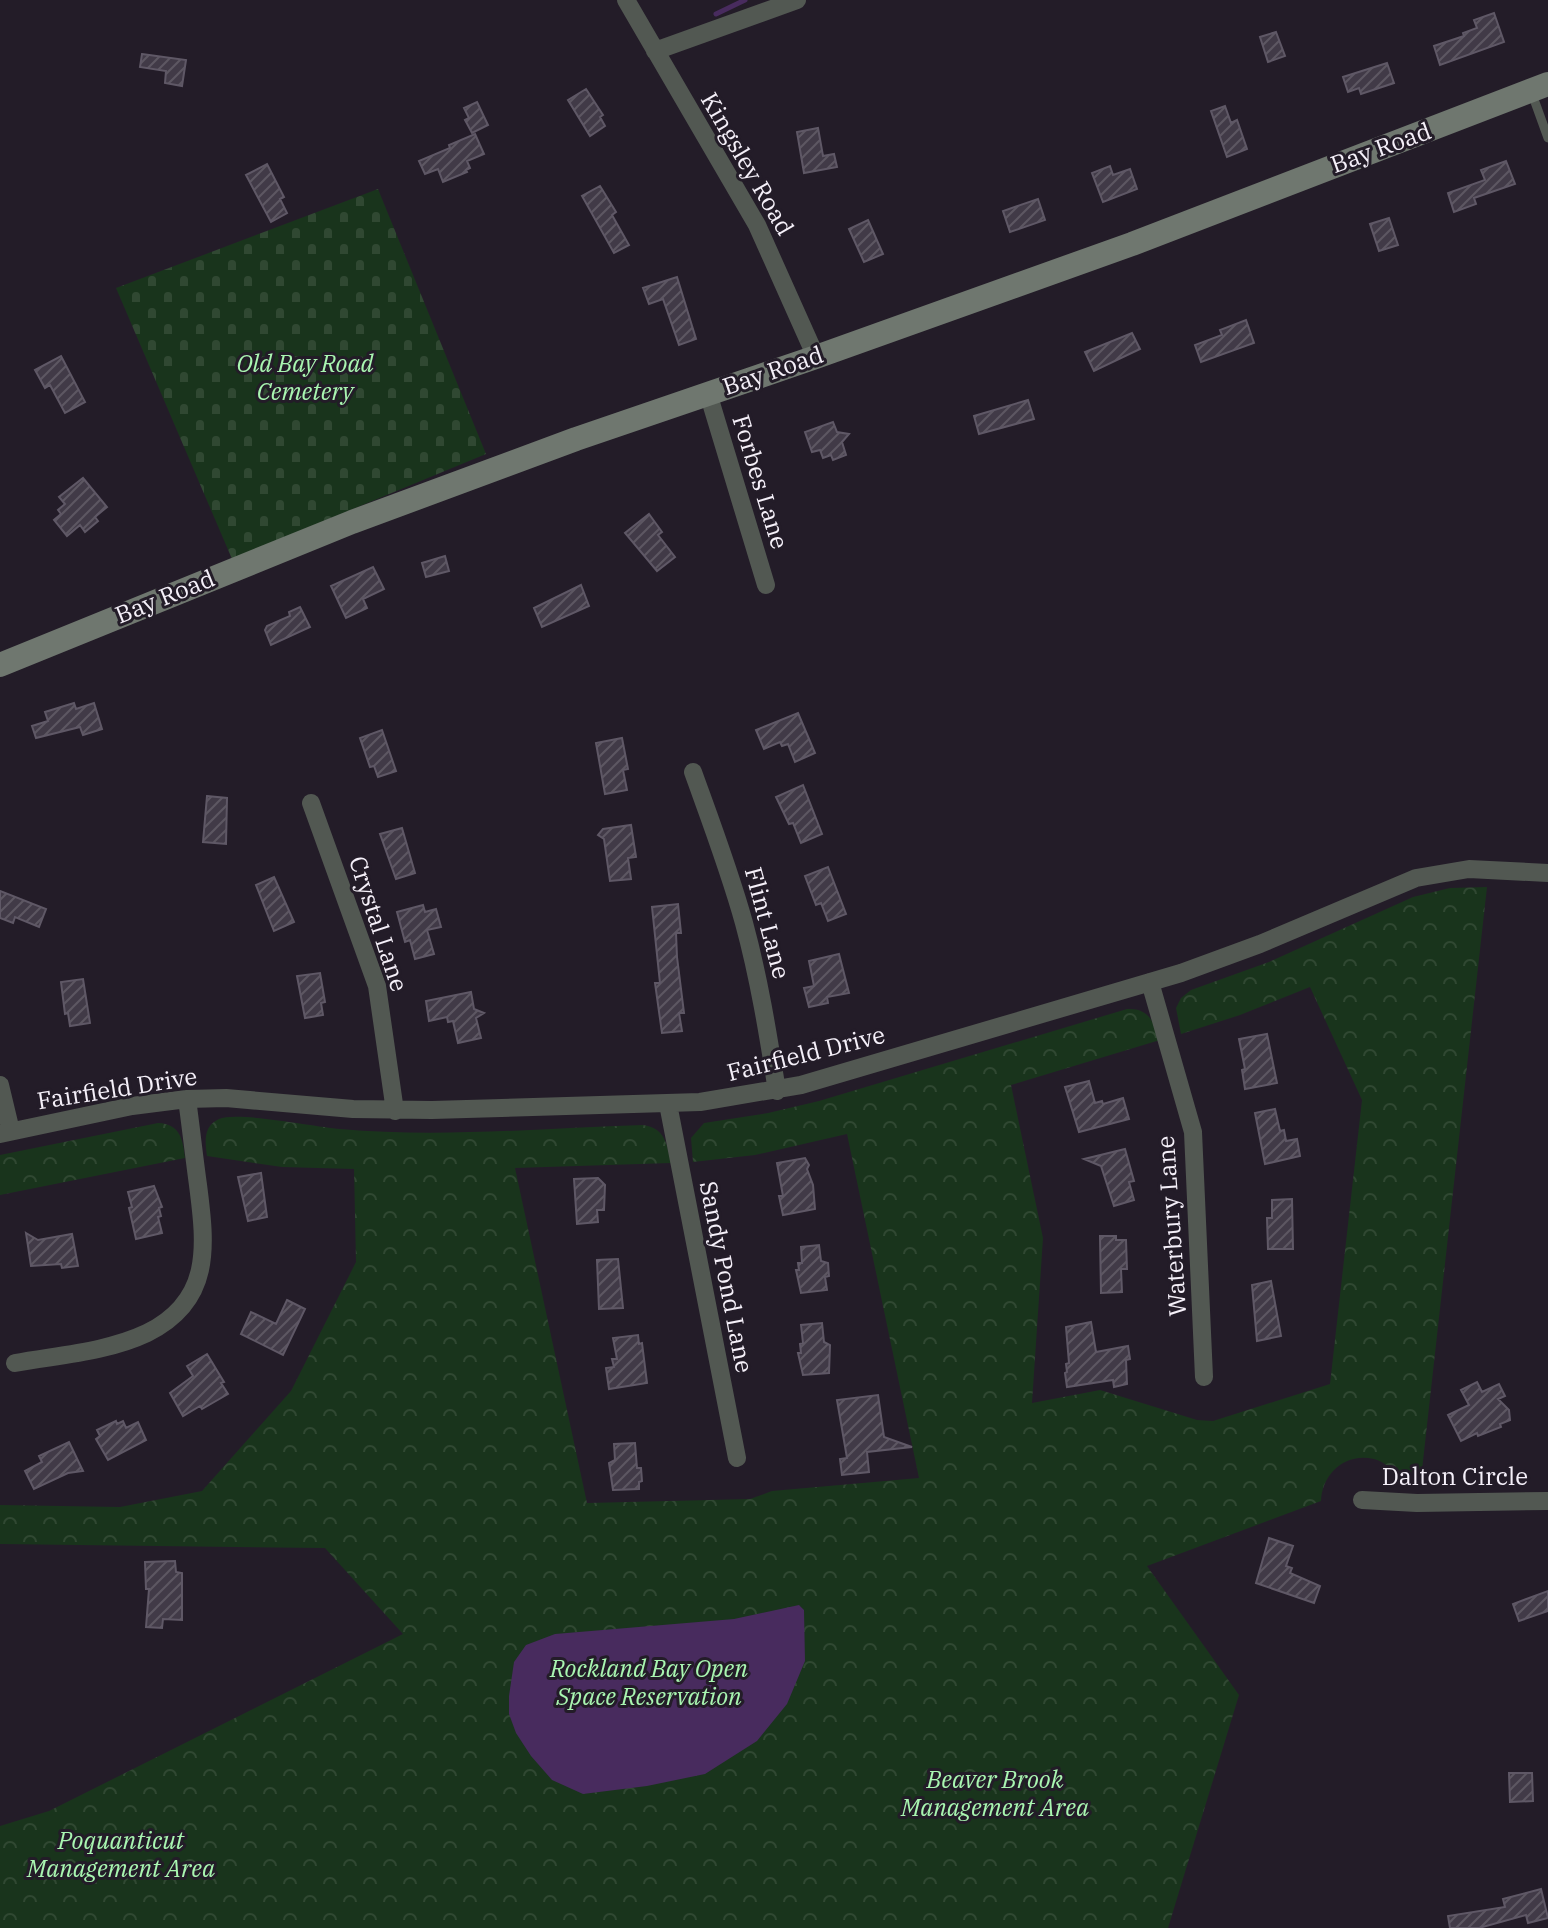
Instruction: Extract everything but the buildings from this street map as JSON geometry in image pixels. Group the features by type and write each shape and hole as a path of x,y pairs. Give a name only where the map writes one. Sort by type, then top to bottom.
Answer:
{"main road":[{"name":"Bay Road","path":"0,665 352,522 1132,244 1540,87"}],"street":[{"name":"Kingsley Road","path":"626,0 757,225 816,357"},
{"path":"655,51 797,0"},
{"name":"Forbes Lane","path":"708,393 766,585"},
{"name":"Flint Lane","path":"693,772 726,861 744,924 764,1008 777,1091"},
{"name":"Crystal Lane","path":"311,803 377,986 395,1111"},
{"name":"Fairfield Drive","path":"5,1132 132,1106 187,1099 226,1098 395,1111 668,1104 777,1091 1150,982 1260,944 1416,878 1469,869 1548,873"},
{"name":"Waterbury Lane","path":"1150,982 1193,1132 1204,1377"},
{"path":"0,1085 5,1132"},
{"path":"15,1363 104,1347 146,1333 177,1314 192,1293 204,1263 205,1236 187,1099"},
{"name":"Sandy Pond Lane","path":"668,1104 737,1458"},
{"name":"Dalton Circle","path":"1362,1500 1417,1503 1548,1501"}],"lane":[{"path":"1540,87 1548,138"}],"green space":[{"name":"Old Bay Road Cemetery","path":"378,189 486,454 232,559 116,288"},
{"name":"Rockland Bay Open Space Reservation","path":"1487,887 1421,1479 1399,1473 1377,1460 1354,1459 1337,1467 1331,1474 1322,1491 1321,1501 1147,1566 1239,1695 1168,1928 0,1928 0,1826 49,1811 403,1634 325,1548 0,1544 0,1505 120,1507 202,1491 291,1391 356,1262 354,1169 282,1167 207,1156 206,1135 214,1122 228,1117 242,1117 340,1129 415,1133 643,1125 656,1130 666,1143 671,1163 515,1168 587,1503 750,1499 772,1491 919,1478 847,1134 755,1155 693,1162 691,1138 704,1123 819,1101 1127,1009 1145,1013 1160,1040 1011,1085 1043,1238 1032,1403 1100,1390 1197,1420 1213,1421 1330,1384 1362,1100 1310,987 1181,1034 1176,1008 1181,998 1191,990 1269,962 1413,897 1450,888"},
{"path":"158,1123 176,1130 185,1158 0,1195 0,1155"}],"shaded area":[{"path":"799,1605 804,1610 805,1661 787,1704 757,1741 705,1774 647,1786 583,1794 552,1780 516,1733 509,1714 509,1696 514,1662 526,1645 555,1634 734,1619"}],"waterway":[{"path":"716,14 745,0"}],"park label":[{"name":"Beaver Brook Management Area","path":"995,1794"},
{"name":"Poquanticut Management Area","path":"121,1855"}]}
